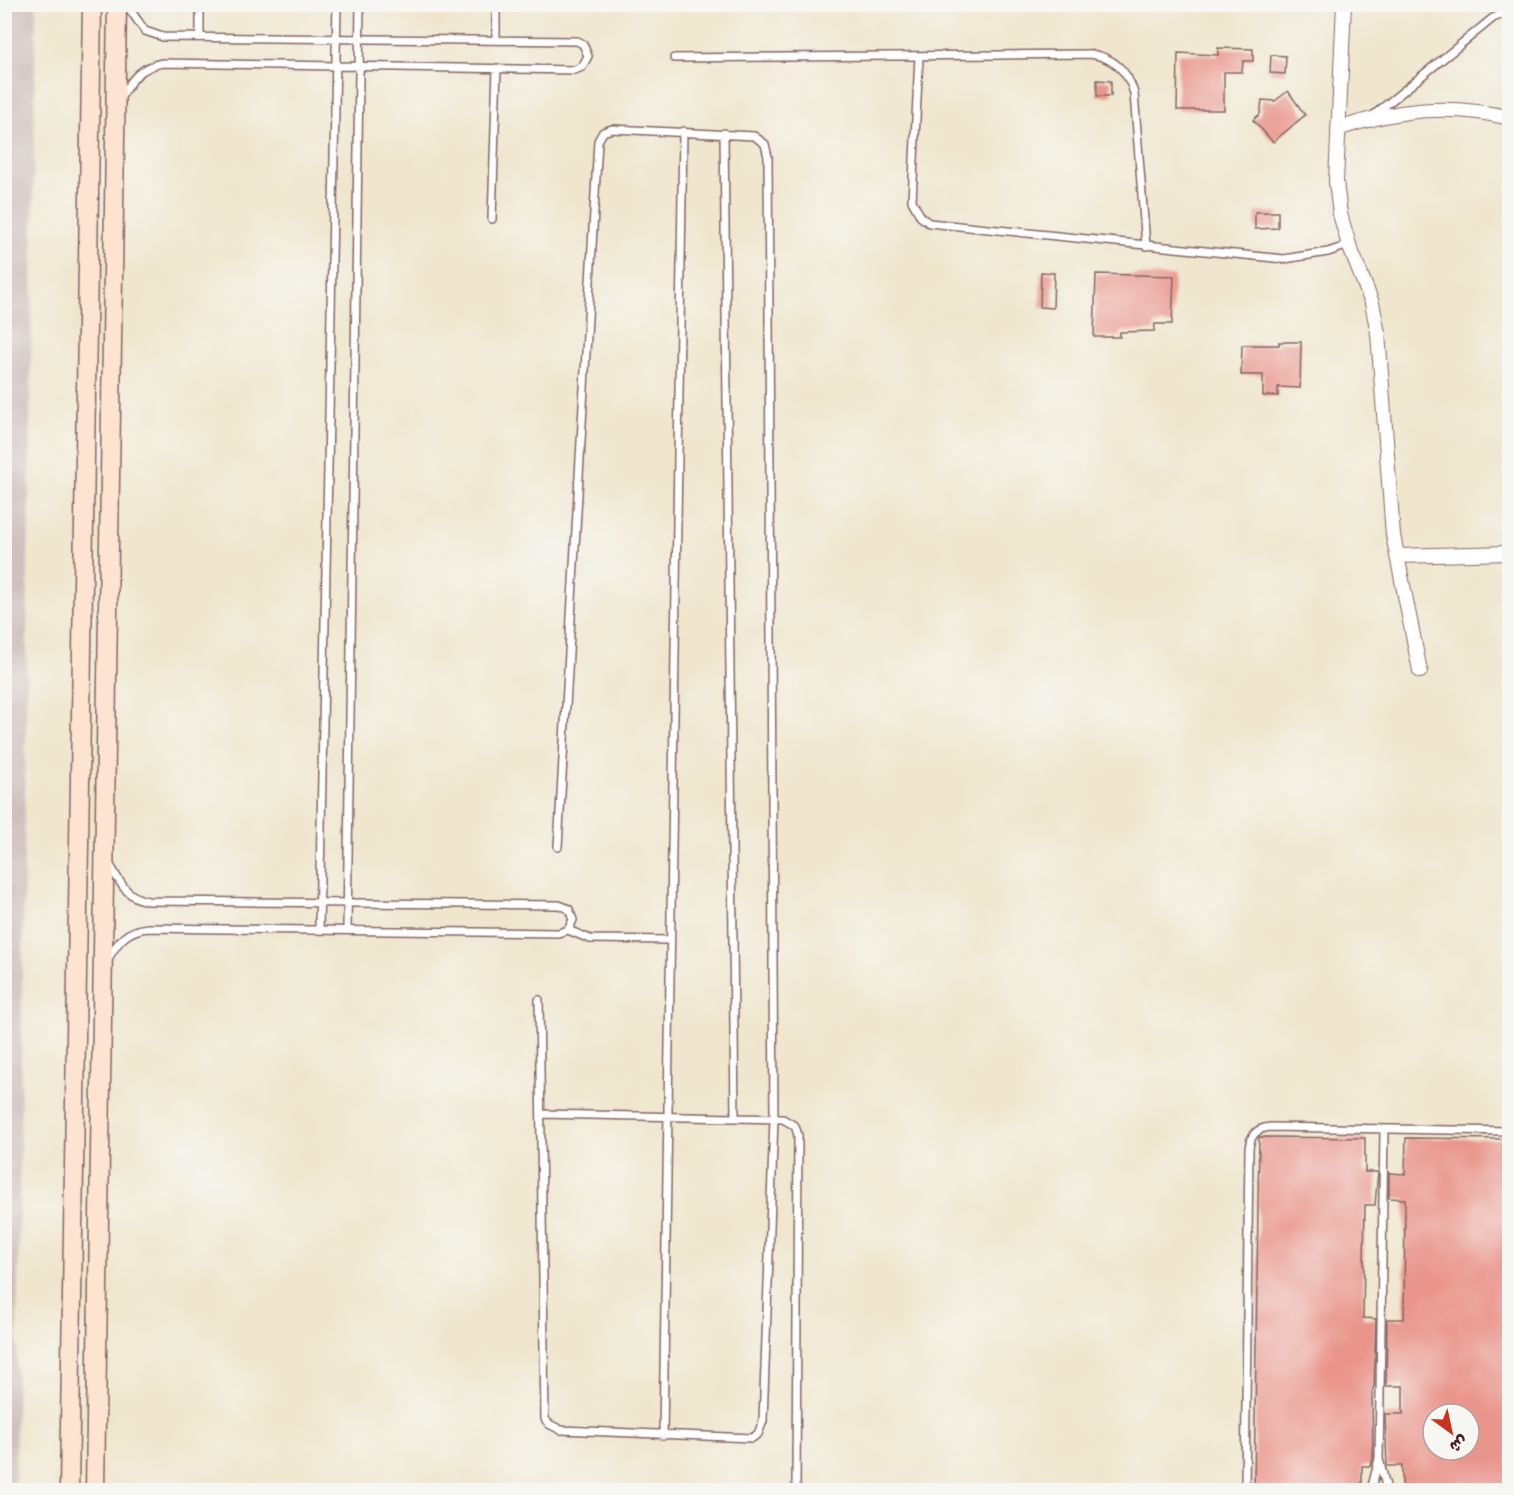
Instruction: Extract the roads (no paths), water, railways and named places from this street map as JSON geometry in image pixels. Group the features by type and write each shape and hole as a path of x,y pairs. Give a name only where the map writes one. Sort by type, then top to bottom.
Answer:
{"street":[{"path":"69,1491 92,4"},
{"path":"94,1491 117,4"},
{"path":"1344,4 1336,182 1340,214 1348,245 1372,303 1378,333 1389,500 1397,556 1420,671"},
{"path":"1338,129 1371,118 1431,109 1461,109 1509,118"},
{"path":"1397,556 1509,553"},
{"path":"78,935 79,931 89,927 95,928 103,937"}],"lane":[{"path":"115,107 135,75 152,65 576,70 582,67 588,56 583,44 577,41 200,38 153,35 138,25 126,4"},
{"path":"200,4 200,38"},
{"path":"319,930 337,4"},
{"path":"347,930 360,4"},
{"path":"496,4 496,40"},
{"path":"1371,118 1488,21 1509,11"},
{"path":"674,58 1091,54 1115,62 1130,81 1134,93 1146,246"},
{"path":"919,57 912,201 921,217 938,225 1284,259 1328,252 1348,245"},
{"path":"492,219 497,68"},
{"path":"539,1000 545,1419 549,1424 561,1430 752,1438 762,1428 774,1119 768,157 765,144 754,135 612,129 603,132 598,141 558,847"},
{"path":"663,1436 683,131"},
{"path":"724,133 735,1118"},
{"path":"104,854 123,889 139,900 559,905 569,909 572,914 573,920 568,930"},
{"path":"101,972 120,940 138,929 558,933 568,930 590,939 670,940"},
{"path":"541,1114 774,1119 792,1122 798,1135 796,1491"},
{"path":"1245,1491 1250,1142 1257,1130 1270,1127 1384,1131 1509,1131"},
{"path":"1371,1491 1379,1459 1384,1131"},
{"path":"1379,1459 1387,1491"}]}
